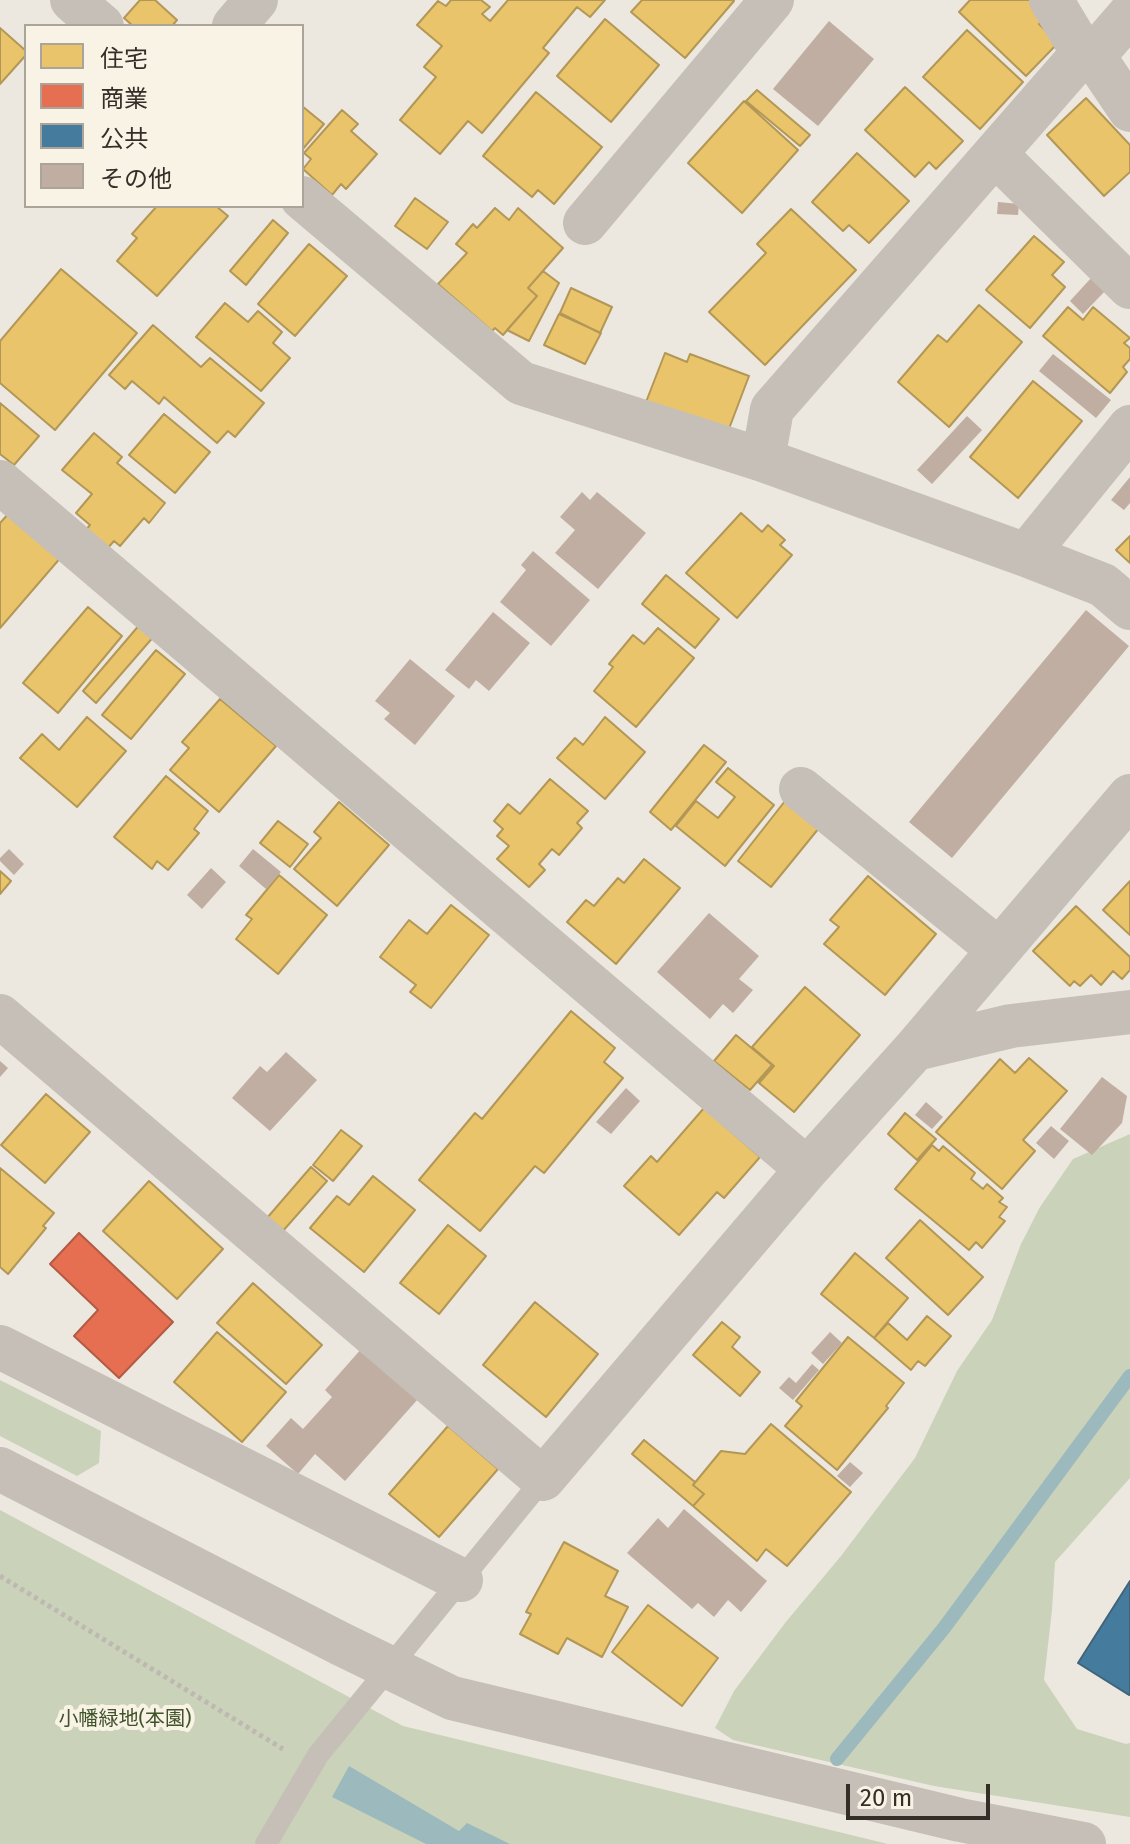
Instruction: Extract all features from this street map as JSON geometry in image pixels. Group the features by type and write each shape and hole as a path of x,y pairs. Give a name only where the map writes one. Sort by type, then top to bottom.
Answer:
{"street":[{"path":"72,0 100,24"},
{"path":"236,24 256,0"},
{"path":"585,223 772,0"},
{"path":"1051,0 1087,56 1101,67 1130,110"},
{"path":"763,460 772,409 996,155 1130,14"},
{"path":"996,155 1130,287"},
{"path":"304,200 521,383 763,460 1026,555 1103,585 1130,608"},
{"path":"1026,555 1130,427"},
{"path":"0,482 807,1169"},
{"path":"801,789 999,950"},
{"path":"0,1016 543,1479 1130,796"},
{"path":"915,1049 1011,1026 1130,1012"},
{"path":"0,1347 461,1580"},
{"path":"0,1469 452,1698 960,1820 1084,1844"}],"lane":[{"path":"266,1844 318,1755 543,1479"}],"path":[{"path":"0,1576 311,1767"}],"green space":[{"path":"1130,1134 1130,1478 1055,1562 1044,1680 1077,1729 1130,1743 1130,1817 934,1786 733,1740 715,1728 734,1691 915,1458 957,1371 992,1320 1021,1244 1040,1207 1073,1159"},
{"path":"0,1380 101,1431 99,1463 77,1476 0,1436"},
{"name":"小幡緑地(本園)","path":"0,1510 403,1726 888,1844 0,1844"}],"water":[{"path":"349,1766 459,1831 467,1823 510,1844 426,1844 332,1797"}],"building: 住宅":[{"path":"140,0 155,0 177,20 174,24 131,24 124,18"},
{"path":"451,0 481,0 490,7 482,14 490,21 508,0 605,0 590,17 577,7 543,48 549,53 482,133 468,121 440,154 400,120 436,77 424,67 442,46 417,25 438,1 446,6"},
{"path":"642,0 734,1 685,58 631,12"},
{"path":"970,0 1030,0 1047,16 1039,24 1058,43 1026,76 959,12"},
{"path":"605,19 659,65 611,122 557,76"},
{"path":"0,28 24,49 24,57 0,84"},
{"path":"967,30 1023,82 980,129 923,77"},
{"path":"905,87 963,141 936,169 929,162 915,177 865,130"},
{"path":"757,90 810,135 800,146 746,101"},
{"path":"536,92 602,147 554,204 538,190 532,197 483,156"},
{"path":"1086,98 1130,145 1130,172 1104,196 1047,135"},
{"path":"744,101 798,150 742,213 688,163"},
{"path":"304,108 324,124 304,148"},
{"path":"342,110 358,124 351,131 377,154 346,189 341,184 332,195 304,170 311,159 304,153"},
{"path":"857,153 909,201 869,243 849,225 843,231 812,202"},
{"path":"415,198 448,222 427,249 395,226"},
{"path":"155,208 218,208 228,216 157,296 117,261 137,238 132,234"},
{"path":"495,208 509,220 518,208 563,248 528,288 537,296 503,335 495,328 492,331 438,284 467,253 456,244 473,224 477,228"},
{"path":"791,209 856,270 765,365 709,312 766,253 757,244"},
{"path":"273,220 288,233 246,285 230,271"},
{"path":"1034,236 1064,262 1052,275 1065,287 1030,328 986,290"},
{"path":"309,244 347,276 295,336 258,304"},
{"path":"61,269 137,333 55,430 0,383 0,341"},
{"path":"543,271 559,283 529,341 507,330 537,296 528,288"},
{"path":"571,288 612,307 600,333 560,313"},
{"path":"225,303 248,322 258,311 282,332 273,343 290,358 261,391 196,337"},
{"path":"979,305 1022,342 949,427 898,382 938,335 947,342"},
{"path":"1068,307 1083,320 1093,307 1130,338 1124,343 1130,348 1130,359 1123,367 1127,372 1110,393 1043,336"},
{"path":"559,314 601,333 585,364 544,345"},
{"path":"153,325 201,367 210,358 264,403 235,437 228,431 217,443 164,397 159,404 132,381 125,389 109,375"},
{"path":"665,353 687,362 690,354 749,376 727,434 646,402"},
{"path":"1033,381 1082,421 1018,498 970,457"},
{"path":"0,403 39,436 14,465 0,454"},
{"path":"164,414 210,452 175,493 129,455"},
{"path":"94,433 122,457 117,463 165,503 149,523 144,518 120,546 114,541 106,550 84,532 90,525 76,513 92,494 62,470"},
{"path":"10,512 62,556 0,628 0,523"},
{"path":"741,513 762,532 768,525 785,540 780,545 792,555 737,618 686,573"},
{"path":"1130,536 1130,563 1116,550"},
{"path":"666,575 719,619 695,648 642,604"},
{"path":"88,607 122,636 58,713 23,683"},
{"path":"141,623 155,635 96,703 83,691"},
{"path":"658,628 694,658 636,727 594,691 613,667 609,664 633,635 644,644"},
{"path":"156,650 185,674 131,739 102,715"},
{"path":"220,699 276,746 219,812 170,770 189,748 182,742"},
{"path":"87,717 126,751 77,807 20,758 42,734 59,750"},
{"path":"605,717 645,752 605,799 557,758 575,738 583,745"},
{"path":"704,745 726,762 671,830 650,812"},
{"path":"728,768 774,805 725,866 676,826 696,801 718,818 735,797 716,782"},
{"path":"166,776 208,811 194,829 199,833 168,870 157,861 152,869 114,837"},
{"path":"550,779 588,811 577,823 582,828 559,855 552,849 539,864 545,870 529,887 497,859 509,846 497,836 503,829 494,821 508,804 520,814"},
{"path":"785,801 819,828 771,887 738,861"},
{"path":"339,802 389,845 337,906 294,869 321,838 314,832"},
{"path":"278,821 308,844 290,867 260,843"},
{"path":"644,859 680,888 616,964 567,922 586,900 594,906 618,878 624,883"},
{"path":"0,871 11,881 0,894"},
{"path":"279,875 327,915 278,974 236,939 252,919 246,915"},
{"path":"868,876 936,934 885,995 824,944 839,927 830,920"},
{"path":"1130,881 1130,935 1103,910"},
{"path":"451,905 489,935 431,1008 410,992 416,985 380,957 409,920 427,934"},
{"path":"1076,906 1130,957 1130,970 1122,979 1113,971 1101,985 1091,975 1080,986 1074,981 1070,986 1033,951"},
{"path":"805,987 860,1035 794,1112 759,1083 774,1066 752,1047"},
{"path":"571,1011 615,1048 604,1062 623,1078 544,1173 535,1166 480,1231 419,1180 475,1113 482,1119"},
{"path":"736,1035 772,1065 750,1090 714,1061"},
{"path":"1029,1058 1067,1091 1023,1140 1035,1151 1002,1189 936,1132 1000,1059 1015,1073"},
{"path":"46,1094 90,1132 45,1183 1,1145"},
{"path":"704,1108 760,1157 724,1198 717,1192 679,1235 624,1186 651,1156 657,1162"},
{"path":"905,1113 936,1139 917,1160 888,1134"},
{"path":"341,1130 362,1146 333,1181 313,1165"},
{"path":"932,1145 939,1151 943,1146 975,1173 971,1179 983,1189 987,1184 1003,1198 999,1202 1007,1207 999,1217 1005,1221 982,1248 976,1242 969,1250 895,1189"},
{"path":"311,1167 327,1181 282,1232 267,1218"},
{"path":"0,1168 54,1213 43,1226 46,1228 8,1274 0,1267"},
{"path":"373,1176 415,1210 364,1272 310,1228 337,1196 349,1205"},
{"path":"149,1181 223,1249 177,1299 103,1231"},
{"path":"920,1220 983,1277 948,1315 886,1258"},
{"path":"448,1225 486,1256 439,1314 400,1283"},
{"path":"855,1253 908,1298 874,1338 821,1294"},
{"path":"253,1283 322,1345 286,1384 217,1323"},
{"path":"535,1302 598,1354 546,1417 483,1365"},
{"path":"927,1316 951,1336 925,1366 918,1361 911,1370 874,1338 888,1323 907,1340"},
{"path":"722,1322 740,1337 732,1347 760,1372 740,1396 693,1355"},
{"path":"217,1332 286,1392 242,1442 174,1382"},
{"path":"848,1337 904,1383 886,1406 888,1408 837,1470 785,1426 802,1406 796,1401"},
{"path":"771,1424 851,1492 787,1566 766,1549 757,1561 693,1506 704,1494 693,1485 721,1451 745,1454"},
{"path":"448,1426 498,1469 439,1537 389,1494"},
{"path":"644,1440 695,1482 693,1485 704,1494 693,1506 632,1454"},
{"path":"564,1542 618,1571 605,1596 628,1607 602,1657 567,1638 558,1654 520,1634 531,1614 526,1612"},
{"path":"648,1605 718,1658 682,1706 612,1652"}],"building: 商業":[{"path":"79,1233 173,1322 119,1378 74,1336 98,1310 50,1264"}],"building: 公共":[{"path":"1130,1581 1130,1693 1129,1695 1078,1663"}],"building: その他":[{"path":"829,21 874,59 818,126 773,89"},
{"path":"998,202 1019,204 1018,215 997,214"},
{"path":"1092,277 1106,290 1083,314 1070,301"},
{"path":"1053,354 1111,400 1096,418 1039,371"},
{"path":"967,416 982,430 932,484 917,470"},
{"path":"1130,477 1130,503 1124,510 1111,500"},
{"path":"582,492 590,500 597,492 646,533 598,589 555,553 575,530 560,517"},
{"path":"533,551 590,600 551,646 500,602 526,570 521,565"},
{"path":"1086,610 1129,646 952,858 909,822"},
{"path":"493,612 530,643 489,691 476,680 469,689 445,670"},
{"path":"410,659 455,696 415,745 384,719 390,713 375,701"},
{"path":"9,849 24,864 14,875 0,861"},
{"path":"253,849 281,872 266,889 239,866"},
{"path":"211,868 226,882 202,909 187,895"},
{"path":"709,913 759,956 739,979 753,990 733,1013 723,1004 710,1019 657,972"},
{"path":"286,1052 317,1080 270,1131 232,1098 260,1066 267,1072"},
{"path":"0,1061 8,1068 0,1077"},
{"path":"1102,1077 1127,1096 1122,1123 1092,1155 1060,1129"},
{"path":"626,1088 640,1101 611,1134 596,1122"},
{"path":"926,1102 943,1117 932,1129 915,1115"},
{"path":"1051,1126 1069,1141 1054,1159 1036,1143"},
{"path":"830,1332 842,1343 823,1364 811,1353"},
{"path":"362,1348 418,1399 345,1481 315,1454 298,1474 266,1446 291,1418 303,1429 332,1397 325,1390"},
{"path":"812,1364 819,1370 793,1400 779,1388 789,1377 796,1383"},
{"path":"850,1462 863,1473 850,1487 837,1476"},
{"path":"684,1509 767,1581 741,1612 728,1600 714,1617 698,1603 692,1609 627,1553 658,1518 668,1528"}],"waterway":[{"path":"837,1759 944,1628 1130,1376"}]}
